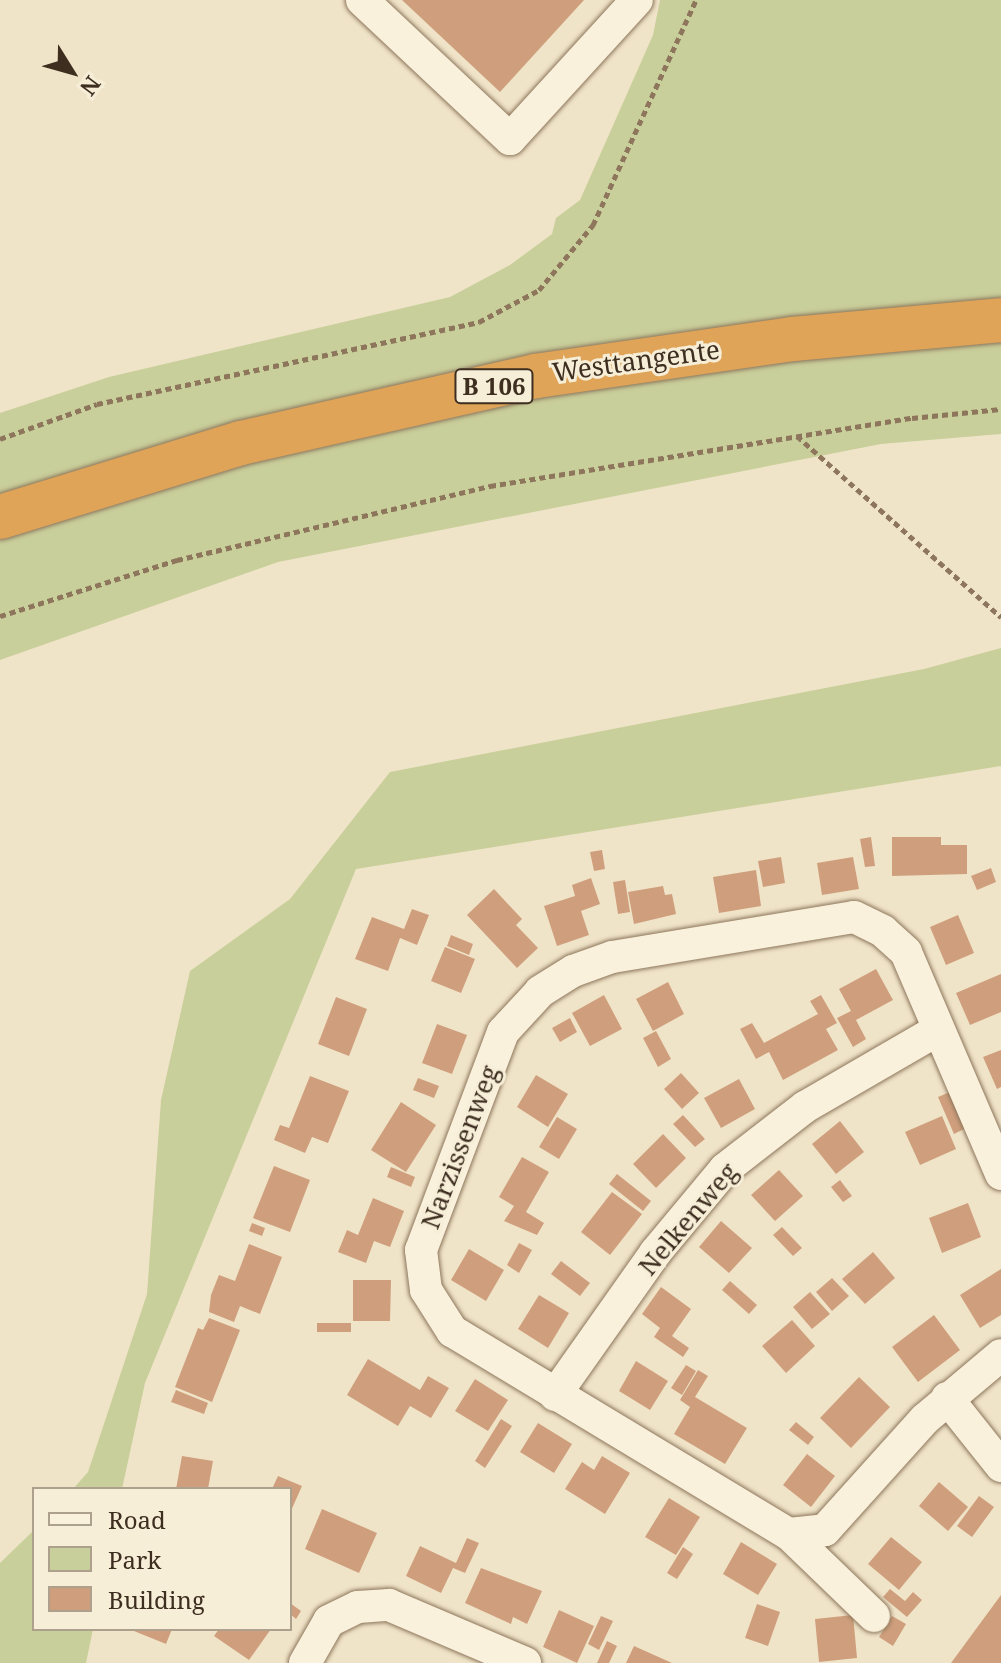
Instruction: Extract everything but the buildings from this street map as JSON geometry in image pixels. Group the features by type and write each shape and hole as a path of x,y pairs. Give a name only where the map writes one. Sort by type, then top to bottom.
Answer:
{"highway":[{"name":"Westtangente","path":"0,517 241,443 536,376 793,339 1001,320"}],"street":[{"path":"362,0 510,139 637,0"},
{"name":"Narzissenweg","path":"874,1616 789,1534 452,1331 426,1290 421,1250 503,1032 540,992 573,971 612,957 854,917 883,931 906,952 1001,1174"},
{"name":"Nelkenweg","path":"555,1395 655,1253 725,1169 805,1107 938,1030"},
{"path":"789,1534 825,1530 947,1398 1001,1355"},
{"path":"947,1398 1001,1466"},
{"path":"305,1663 329,1621 358,1607 389,1605 525,1663"}],"path":[{"path":"0,439 97,404 479,322 539,290 593,225 696,0"},
{"path":"0,616 177,560 490,486 797,436 1001,409"},
{"path":"797,436 1001,617"}],"green space":[{"path":"660,0 1001,0 1001,302 0,496 0,413 109,377 450,297 510,265 552,234 556,218 580,200 653,35"},
{"path":"1001,320 1001,434 881,444 278,562 0,660 0,517 241,443"},
{"path":"1001,648 1001,766 356,869 145,1383 122,1487 75,1487 88,1472 147,1294 161,1100 190,971 290,899 390,772 924,669"},
{"path":"32,1532 32,1631 93,1631 86,1663 0,1663 0,1563"}]}
